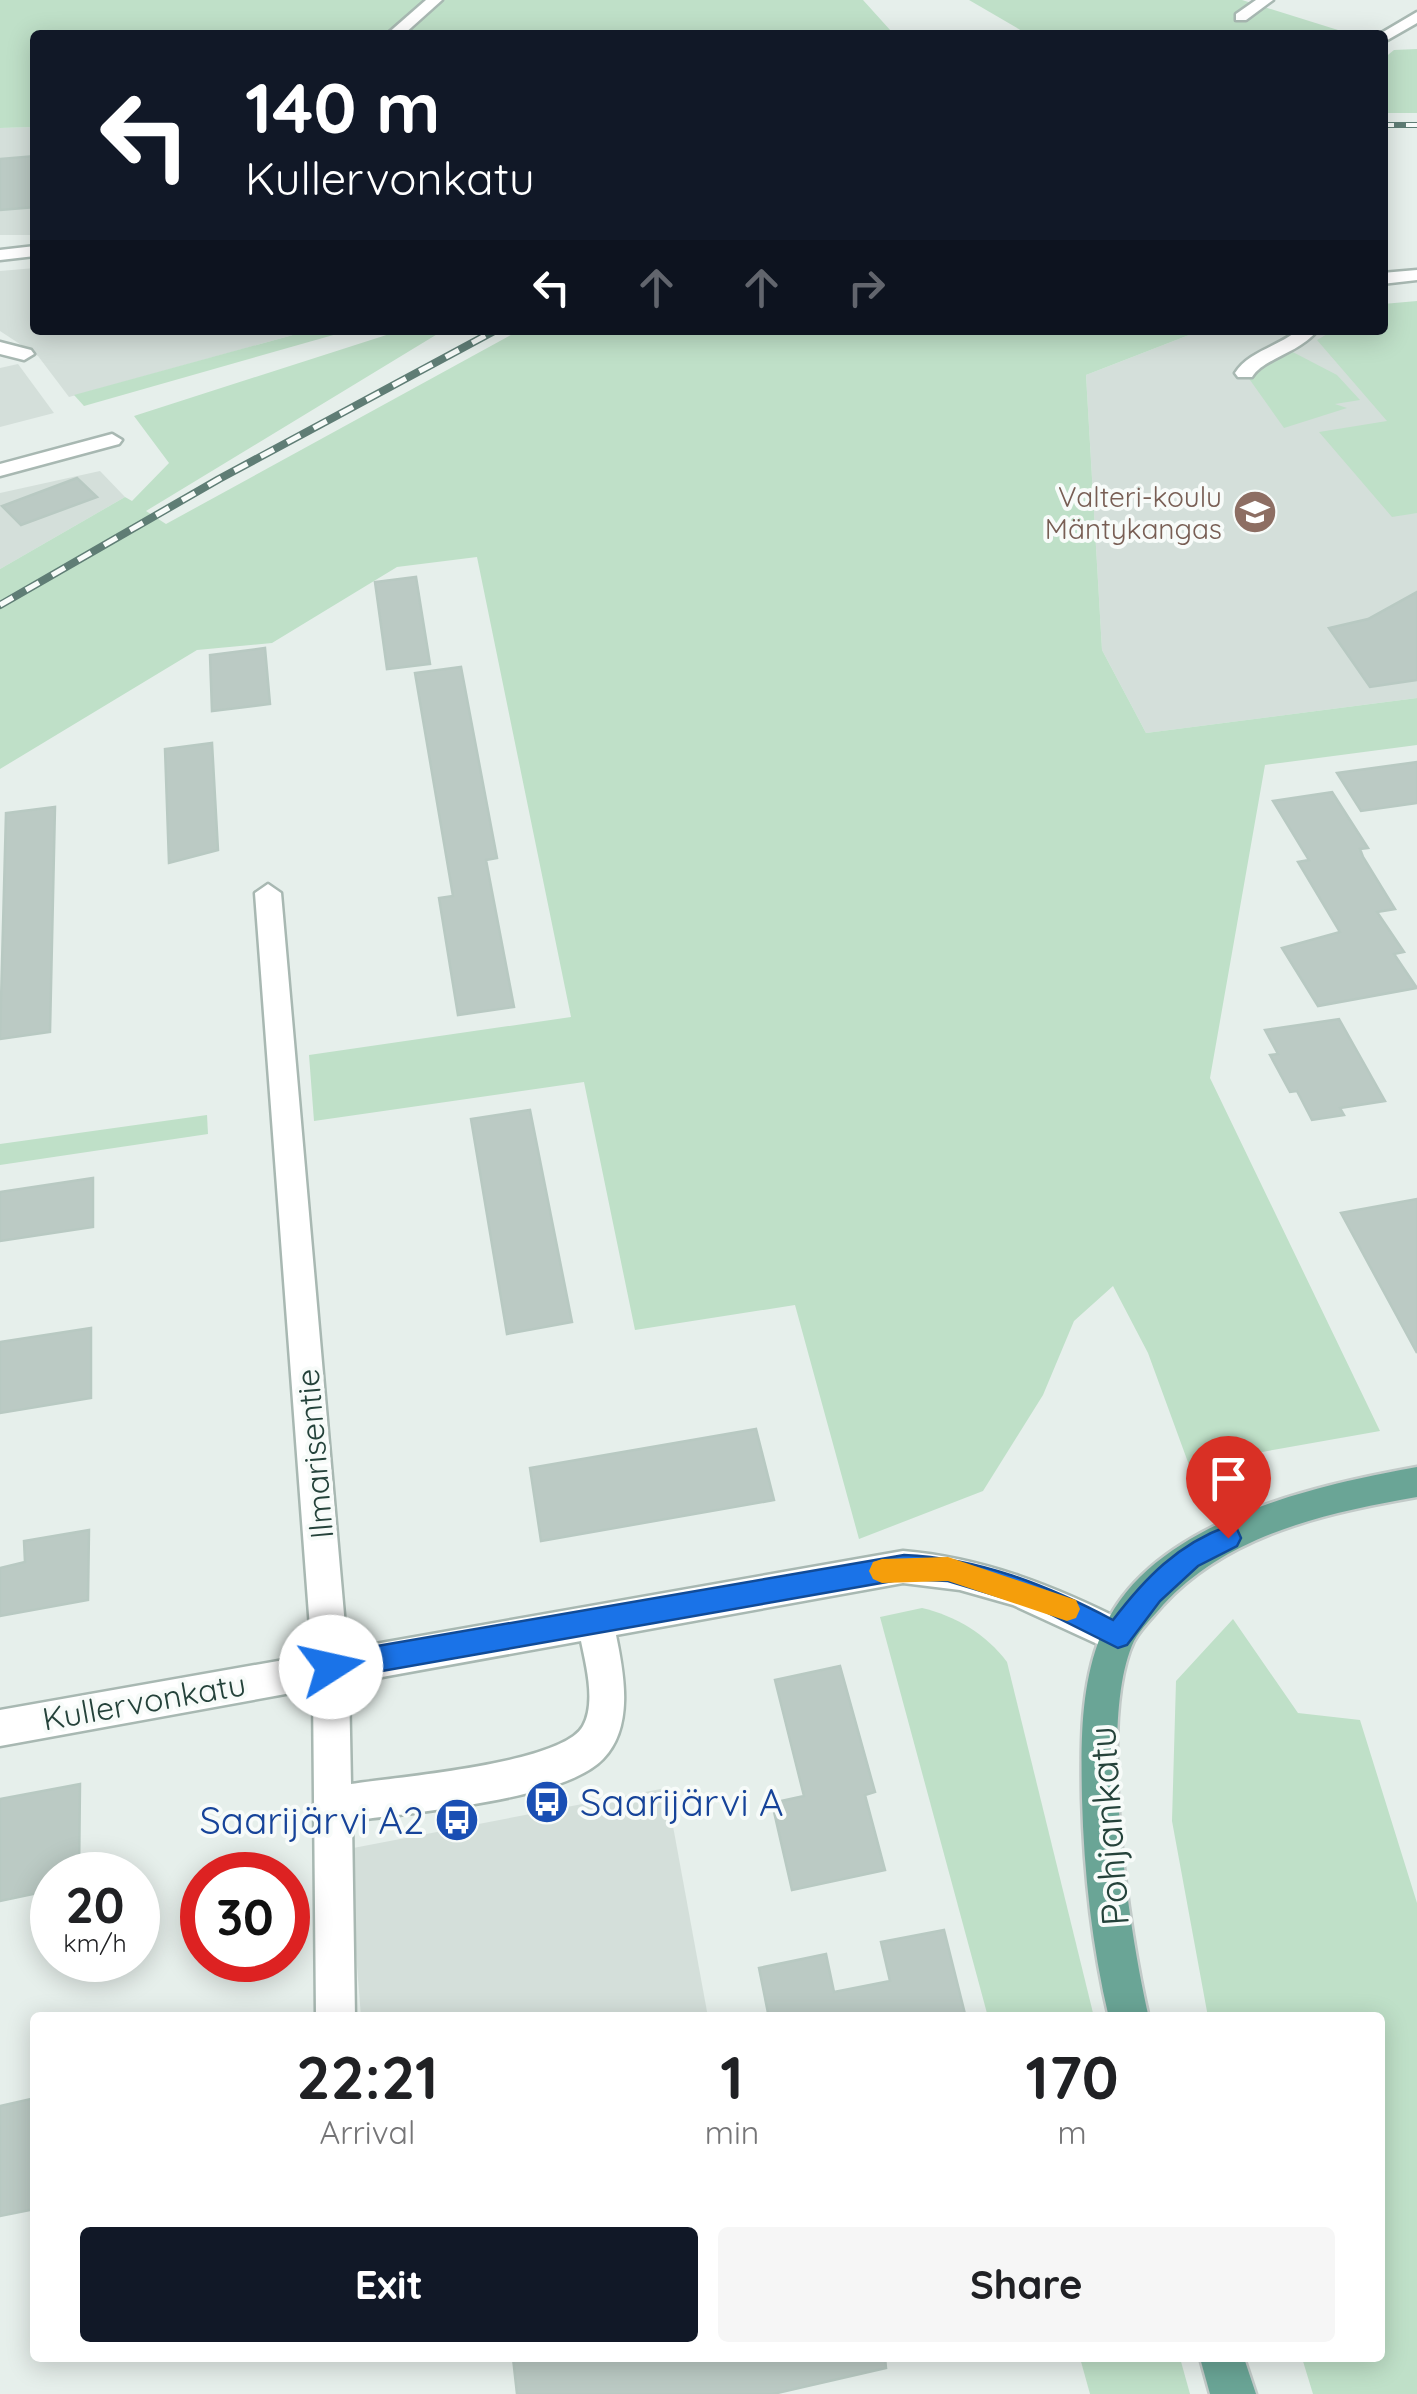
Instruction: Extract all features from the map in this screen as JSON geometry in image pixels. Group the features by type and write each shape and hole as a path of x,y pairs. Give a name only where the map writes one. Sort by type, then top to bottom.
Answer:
{"main road":[{"path":"1118,1636 1150,1592 1189,1558 1228,1538 1356,1492 1417,1482"},
{"name":"Pohjankatu","path":"1118,1636 1099,1716 1102,1859 1128,2012"},
{"path":"1223,2362 1233,2394"}],"street":[{"path":"400,30 436,0"},
{"path":"1241,17 1266,0"},
{"path":"1388,35 1417,16"},
{"path":"0,254 30,252"},
{"path":"1388,278 1417,275"},
{"path":"1246,373 1252,363 1287,348 1302,335"},
{"path":"0,348 24,354"},
{"path":"0,470 112,440"},
{"name":"Ilmarisentie","path":"268,893 331,1667 336,2012"},
{"name":"Kullervonkatu","path":"0,1728 904,1567 948,1569 1046,1598 1118,1636"},
{"path":"334,1805 558,1767 590,1748 604,1714 606,1684 595,1622"}],"shaded area":[{"path":"30,127 30,235 0,235 0,128"},
{"path":"30,268 30,335 293,335 69,397 38,356 0,331 0,271"},
{"name":"Valteri-koulu Mäntykangas","path":"1388,334 1417,353 1417,698 1146,733 1102,650 1086,375 1189,335"},
{"path":"18,364 54,413 0,427 0,368"},
{"path":"100,471 125,497 0,569 0,493"},
{"path":"666,1788 707,2012 361,2012 348,1849"}],"green space":[{"path":"0,0 863,0 890,30 30,30 30,127 0,128"},
{"path":"969,0 1242,0 1338,30 1020,30"},
{"path":"1417,49 1417,113 1388,113 1388,55 1394,50"},
{"path":"1417,301 1417,513 1392,517 1319,432 1387,421 1317,340 1326,335 1388,335 1388,304"},
{"path":"293,335 333,335 84,406 74,395"},
{"path":"386,335 436,335 146,511 166,524 511,335 1189,335 1086,375 1102,650 1146,733 1417,698 1417,745 1265,765 1210,1078 1380,1431 1189,1465 1148,1353 1113,1286 1074,1321 1043,1395 983,1491 859,1539 795,1305 635,1330 584,1082 314,1121 309,1055 571,1017 477,557 397,567 272,643 197,650 0,769 0,569 125,497 132,501 169,463 134,416"},
{"path":"1287,349 1337,375 1360,400 1335,404 1347,408 1284,428 1245,373"},
{"path":"207,1115 208,1134 0,1165 0,1144"},
{"path":"922,1608 947,1616 990,1643 1007,1662 1093,2012 987,2012 880,1617"},
{"path":"1233,1619 1298,1713 1360,1720 1417,1903 1417,2394 1313,2394 1303,2362 1385,2362 1385,2012 1207,2012 1172,1821 1176,1681"},
{"path":"1081,2362 1181,2362 1190,2394 1090,2394"}],"building":[{"path":"30,156 30,207 0,210 0,159"},
{"path":"77,478 97,497 21,525 2,506"},
{"path":"416,577 430,664 387,669 375,582"},
{"path":"1417,592 1417,680 1370,687 1329,628 1368,619"},
{"path":"265,648 270,704 212,711 210,655"},
{"path":"461,667 497,858 486,860 514,1007 458,1015 439,898 453,896 415,673"},
{"path":"212,743 218,850 169,863 165,749"},
{"path":"1417,762 1417,803 1361,811 1337,773"},
{"path":"1332,792 1368,848 1360,849 1363,857 1395,909 1377,912 1404,952 1394,954 1417,988 1318,1006 1282,948 1340,932 1298,862 1309,860 1273,801"},
{"path":"55,807 50,1032 0,1039 6,813"},
{"path":"1339,1019 1385,1101 1340,1108 1344,1115 1312,1120 1297,1091 1290,1092 1270,1055 1278,1054 1265,1030"},
{"path":"530,1110 572,1322 507,1334 471,1119"},
{"path":"93,1178 93,1227 0,1241 0,1192"},
{"path":"1417,1199 1417,1353 1341,1213"},
{"path":"91,1328 91,1398 0,1413 0,1342"},
{"path":"756,1429 774,1500 541,1541 530,1468"},
{"path":"89,1530 88,1600 0,1616 0,1568 25,1562 24,1541"},
{"path":"840,1666 875,1792 865,1795 885,1870 792,1890 772,1803 804,1796 775,1680"},
{"path":"80,1784 79,1852 30,1852 30,1895 0,1901 0,1799"},
{"path":"944,1930 964,2012 768,2012 759,1968 826,1954 834,1992 890,1981 881,1942"},
{"path":"30,2099 30,2210 0,2216 0,2106"},
{"path":"513,2362 885,2362 886,2368 773,2394 517,2394"}],"railway":[{"path":"1388,125 1417,125"},
{"path":"0,605 219,479 487,335"}],"slow traffic":[{"path":"882,1571 904,1567 948,1569 1046,1598 1067,1609"}],"place":[{"name":"Valteri-koulu Mäntykangas","path":"1255,512"},
{"name":"Saarijärvi A","path":"547,1802"},
{"name":"Saarijärvi A2","path":"457,1820"}],"route":[{"path":"331,1667 904,1567 948,1569 1046,1598 1118,1636 1150,1592 1189,1558 1228,1538"}]}
